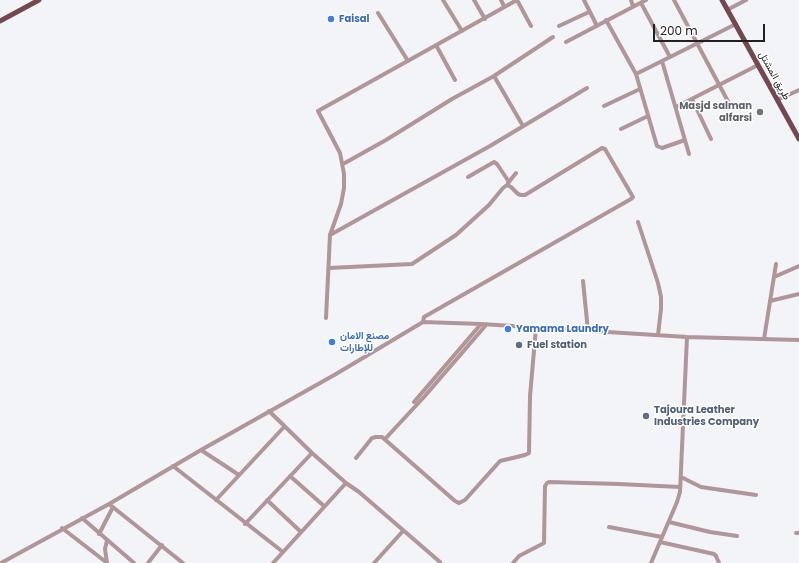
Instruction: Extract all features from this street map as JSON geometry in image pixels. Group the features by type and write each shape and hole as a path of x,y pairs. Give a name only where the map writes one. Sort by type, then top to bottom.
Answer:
{"main road":[{"path":"0,21 40,0"},
{"name":"طريق المشتل","path":"722,0 799,139"}],"street":[{"path":"443,0 462,31"},
{"path":"474,0 485,19"},
{"path":"501,0 504,6"},
{"path":"326,318 330,235 341,204 344,188 344,174 343,164 336,143 318,111 517,0 531,26"},
{"path":"584,0 596,26"},
{"path":"631,0 634,6"},
{"path":"566,42 646,0"},
{"path":"674,0 730,107"},
{"path":"727,10 746,0"},
{"path":"641,3 670,57"},
{"path":"559,26 589,12"},
{"path":"378,13 408,61"},
{"path":"606,20 636,74 658,146 662,148 685,140"},
{"path":"636,74 736,24"},
{"path":"343,164 386,140 452,99 494,76 553,37"},
{"path":"436,45 454,80"},
{"path":"662,61 689,154"},
{"path":"676,107 758,65"},
{"path":"494,76 524,126"},
{"path":"330,235 483,150 587,88"},
{"path":"604,106 640,89"},
{"path":"778,100 799,90"},
{"path":"692,99 711,139"},
{"path":"621,129 648,116"},
{"path":"423,322 424,317 633,197 605,148 602,148 525,195 518,194 508,184 497,164 494,162 468,177"},
{"path":"329,268 412,264 456,236 489,205 516,173"},
{"path":"638,222 658,284 661,309 658,334"},
{"path":"764,339 776,264"},
{"path":"774,277 799,266"},
{"path":"583,281 588,331"},
{"path":"770,301 799,294"},
{"path":"1,563 62,528 111,505 173,466 336,374 423,322 658,334 687,337 799,340"},
{"path":"414,402 484,325"},
{"path":"385,439 424,397 484,325"},
{"path":"356,458 372,438 380,437 385,439 457,502 465,500 500,461 528,454 530,448 530,396 536,328"},
{"path":"651,563 677,502 680,487 687,337"},
{"path":"269,411 312,453 440,562"},
{"path":"216,500 284,427"},
{"path":"201,450 239,475"},
{"path":"245,524 312,453"},
{"path":"173,466 245,524 283,552"},
{"path":"290,476 324,506"},
{"path":"681,477 701,487 756,495"},
{"path":"513,563 519,556 544,543 546,483 554,482 680,487"},
{"path":"274,563 346,483"},
{"path":"267,500 301,532"},
{"path":"99,534 111,505"},
{"path":"111,505 183,563"},
{"path":"82,518 134,563"},
{"path":"669,522 710,532 737,536"},
{"path":"609,527 662,537"},
{"path":"62,528 106,563"},
{"path":"374,563 403,531"},
{"path":"106,563 105,549 107,540"},
{"path":"660,542 714,554 719,563"},
{"path":"148,563 162,545"}],"place":[{"name":"Faisal","path":"331,19"},
{"name":"Masjd salman alfarsi","path":"760,112"},
{"name":"Yamama Laundry","path":"508,329"},
{"name":"مصنع الامان للإطارات","path":"332,342"},
{"name":"Fuel station","path":"519,345"},
{"name":"Tajoura Leather Industries Company","path":"646,416"}]}
